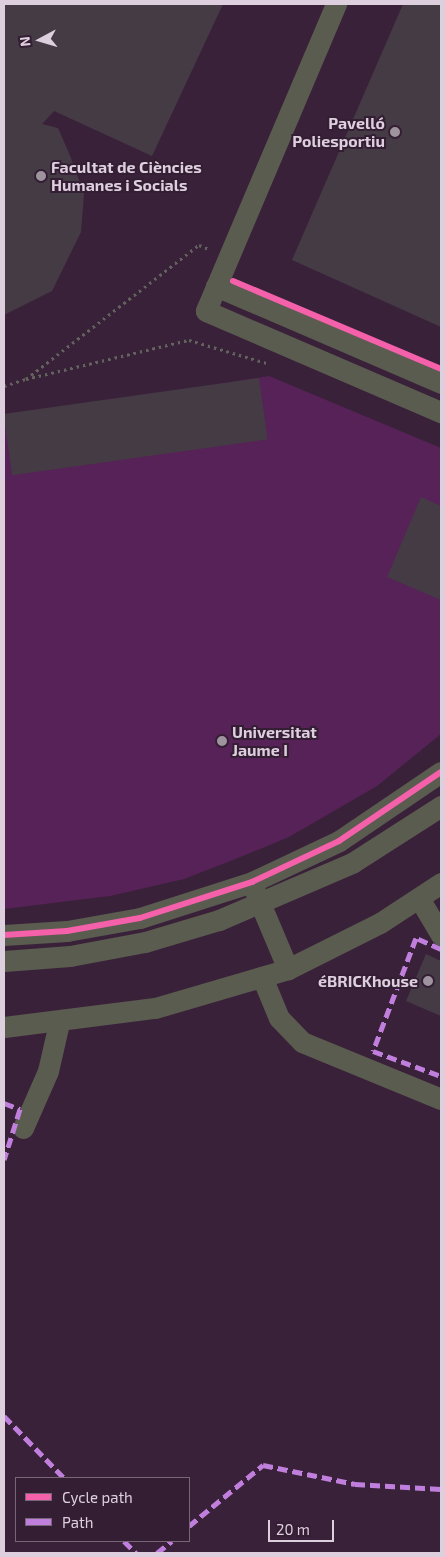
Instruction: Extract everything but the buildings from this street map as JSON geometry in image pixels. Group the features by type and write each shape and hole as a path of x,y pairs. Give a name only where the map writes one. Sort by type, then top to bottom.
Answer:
{"street":[{"path":"336,4 206,311 441,412"},
{"path":"216,286 441,383"},
{"path":"4,935 67,930 140,918 252,882 340,841 441,772"},
{"path":"4,961 70,956 145,942 261,904 352,863 441,806"},
{"path":"252,882 288,969"},
{"path":"4,1027 59,1023 155,1008 288,969 380,923 441,883"},
{"path":"419,898 441,935"},
{"path":"262,977 279,1018 302,1042 441,1099"},
{"path":"23,1128 48,1070 59,1023"}],"path":[{"path":"26,379 199,245 228,258"},
{"path":"4,386 189,340 288,370 296,350"}],"shaded area":[{"name":"Universitat Jaume I","path":"4,4 441,4 441,1553 4,1553"},
{"path":"269,376 441,448 441,734 377,786 289,837 233,860 184,879 110,896 4,909 4,418"}],"marked path":[{"path":"441,949 416,938 373,1051 441,1076"},
{"path":"4,1103 20,1109 4,1160"},
{"path":"4,1416 63,1477"},
{"path":"190,1525 263,1465 355,1484 441,1489"},
{"path":"125,1542 136,1553"},
{"path":"157,1553 171,1542"}],"cycle path":[{"path":"233,281 441,369"},
{"path":"4,935 67,931 140,918 252,882 339,841 441,772"}],"place":[{"name":"Pavelló Poliesportiu","path":"395,132"},
{"name":"Facultat de Ciències Humanes i Socials","path":"41,176"},
{"name":"Universitat Jaume I","path":"222,741"},
{"name":"éBRICKhouse","path":"428,981"}]}
